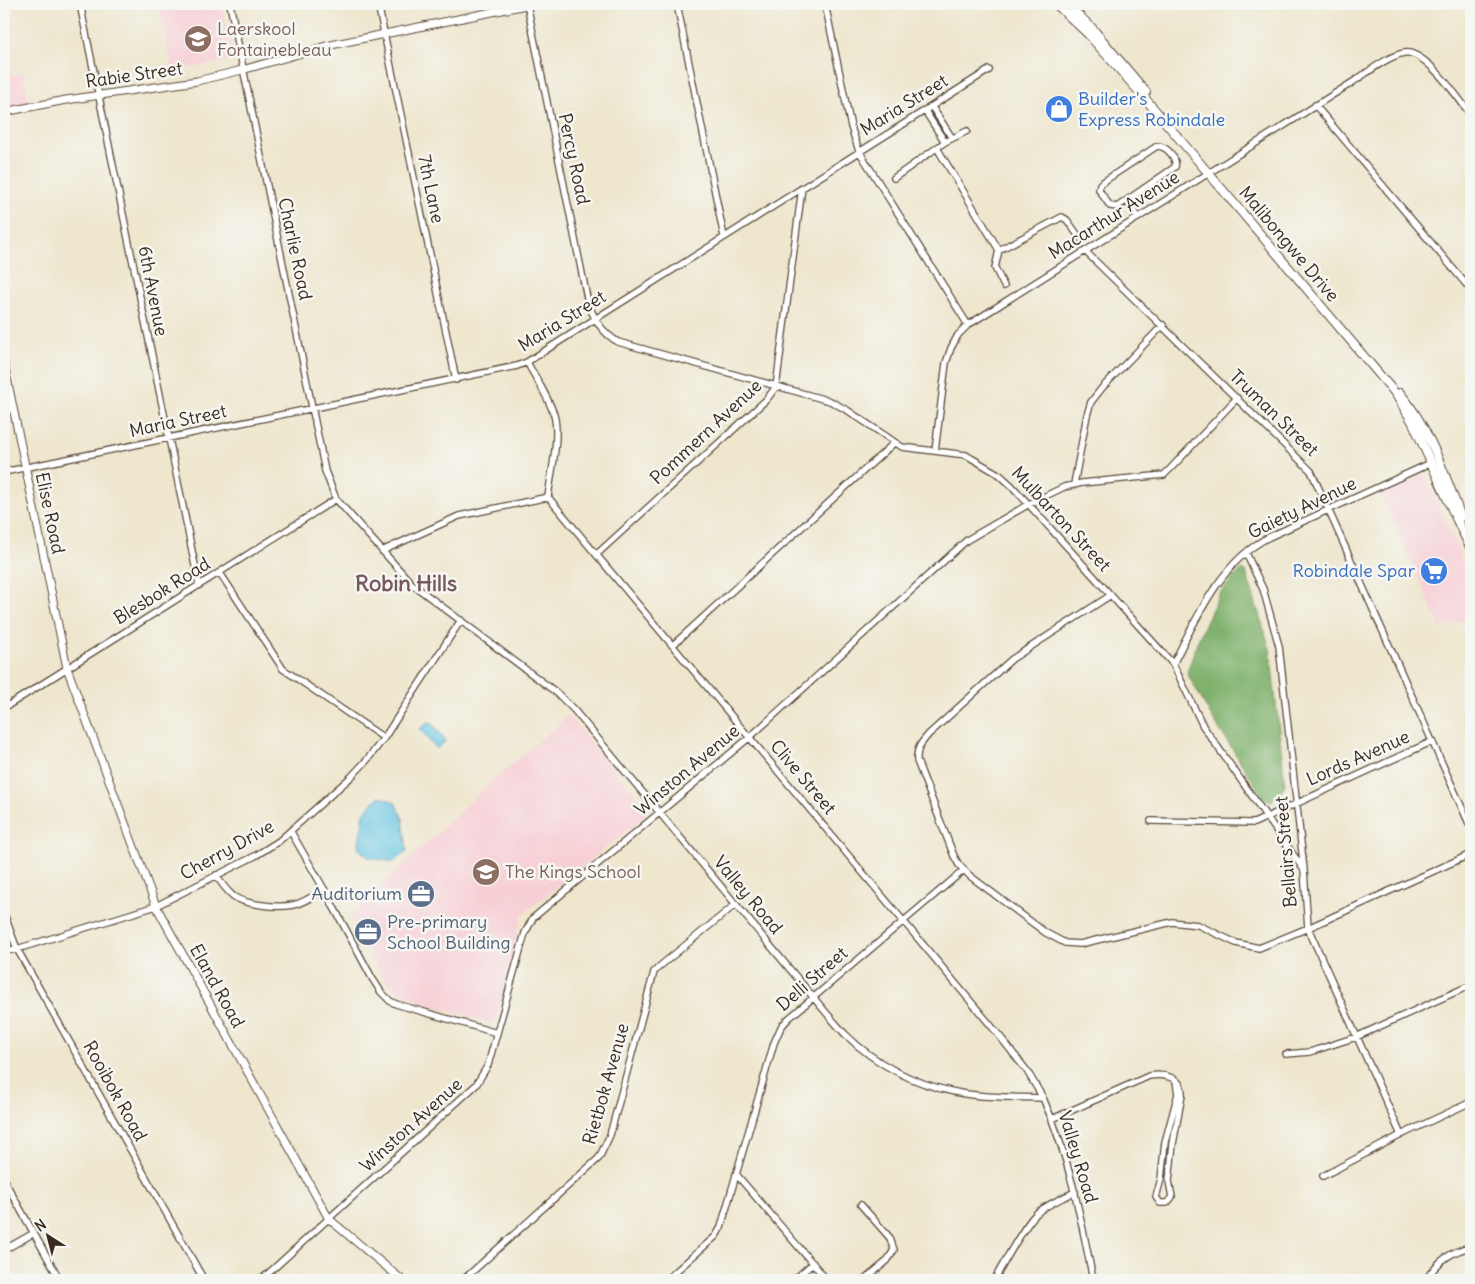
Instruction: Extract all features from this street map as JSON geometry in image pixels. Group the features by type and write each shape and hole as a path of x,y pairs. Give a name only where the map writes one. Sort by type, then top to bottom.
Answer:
{"main road":[{"name":"Malibongwe Drive","path":"1056,4 1076,22 1113,62 1211,172"},
{"name":"Malibongwe Drive","path":"1066,4 1092,28 1124,65 1395,393 1435,461 1456,518 1471,548"}],"street":[{"name":"6th Avenue","path":"80,4 199,585"},
{"name":"Charlie Road","path":"230,4 325,470 336,499"},
{"name":"7th Lane","path":"378,4 456,380"},
{"name":"Rabie Street","path":"4,112 197,81 326,46 528,4"},
{"name":"Percy Road","path":"528,4 585,289 594,319"},
{"path":"677,4 724,236"},
{"path":"825,4 851,127 859,151 968,325"},
{"name":"Macarthur Avenue","path":"935,451 946,363 950,348 958,335 968,325 1315,105 1389,59 1408,52 1417,55 1433,68 1471,114"},
{"name":"Maria Street","path":"4,472 456,380 527,362 989,70"},
{"path":"1315,105 1471,290"},
{"path":"932,107 952,138"},
{"path":"925,111 945,142"},
{"path":"894,178 945,142 967,131"},
{"path":"1157,146 1164,148 1176,161 1175,167 1127,201 1117,207 1111,207 1099,190 1099,186 1103,181 1157,146"},
{"path":"937,148 999,250 995,268 1004,286"},
{"name":"Pommern Avenue","path":"597,554 766,400 776,387 802,188"},
{"path":"1127,201 1138,218"},
{"path":"999,250 1062,217 1067,220 1080,238"},
{"name":"Truman Street","path":"1085,251 1311,471 1471,828"},
{"name":"Mulbarton Street","path":"594,319 610,337 623,344 835,404 847,410 894,443 909,449 958,453 974,459 1004,479 1029,504 1173,664 1203,726 1304,870"},
{"path":"1074,484 1091,402 1102,388 1163,325"},
{"path":"382,551 459,516 548,497 555,438 555,420 527,362"},
{"name":"Elise Road","path":"4,364 67,668"},
{"name":"Winston Avenue","path":"261,1280 471,1092 480,1080 488,1065 530,921 750,738 957,547 974,534 1029,504 1074,484 1164,475 1238,398"},
{"path":"673,645 894,443"},
{"name":"Gaiety Avenue","path":"1173,664 1213,589 1254,545 1435,461"},
{"name":"Clive Street","path":"548,497 1022,1064 1043,1098"},
{"name":"Valley Road","path":"336,499 416,587 568,703 813,997 855,1043 886,1066 937,1088 956,1093 1043,1098 1052,1118 1075,1192 1093,1280"},
{"name":"Blesbok Road","path":"4,708 336,499"},
{"name":"Bellairs Street","path":"1246,553 1262,589 1279,646 1304,870 1308,928 1401,1135"},
{"path":"220,572 283,669 384,738"},
{"path":"1111,595 1012,659 929,734 918,747 917,762 951,850 964,870 1046,933 1065,943 1080,944 1172,922 1180,922 1198,925 1236,943 1259,948 1308,928 1471,854"},
{"name":"Cherry Drive","path":"4,951 17,949 156,906 267,849 291,832 362,766 384,738 460,620"},
{"name":"Eland Road","path":"67,668 156,906 329,1219 402,1280"},
{"name":"Lords Avenue","path":"1151,820 1251,823 1432,741"},
{"path":"291,832 372,978 386,998 396,1004 497,1033"},
{"name":"Delli Street","path":"666,1280 716,1236 724,1221 736,1174 778,1034 788,1018 964,870"},
{"path":"216,875 233,896 247,902 259,904 293,905 324,889"},
{"name":"Rietbok Avenue","path":"463,1280 599,1158 610,1135 654,972 736,904"},
{"name":"Rooibok Road","path":"4,914 17,949 204,1280"},
{"path":"1286,1054 1310,1052 1356,1037 1471,985"},
{"path":"1052,1118 1149,1076 1159,1074 1169,1076 1176,1081 1180,1084 1182,1090 1169,1181 1172,1197 1170,1202 1162,1204 1157,1200 1157,1195 1161,1179 1165,1142 1178,1094 1176,1081"},
{"path":"1324,1176 1401,1135 1471,1102"},
{"path":"736,1174 827,1280"},
{"path":"4,1180 60,1280"},
{"path":"994,1280 1036,1214 1054,1202 1075,1192"},
{"path":"861,1205 890,1238 894,1250 887,1261 864,1280"},
{"path":"4,1250 34,1233"},
{"path":"1426,1280 1432,1270 1446,1257 1471,1247"},
{"path":"794,1280 813,1263"}],"shaded area":[{"name":"Laerskool Fontainebleau","path":"158,4 221,4 234,60 173,71"},
{"path":"23,73 29,103 4,108 4,77"},
{"path":"1424,473 1471,580 1471,617 1441,629 1380,491"},
{"name":"The Kings School","path":"568,716 644,804 645,816 522,915 495,1024 430,1006 395,990 383,978 350,916 491,782"}],"green space":[{"path":"1241,570 1246,572 1270,649 1285,784 1280,794 1271,801 1263,797 1211,716 1187,673 1198,640 1219,594"}],"water":[{"path":"430,721 446,741 436,749 420,729"},
{"path":"379,796 395,802 403,819 407,852 392,862 368,857 358,848 364,813"}],"place":[{"name":"Laerskool Fontainebleau","path":"198,39"},
{"name":"Builder's Express Robindale","path":"1059,109"},
{"name":"Robindale Spar","path":"1434,571"},
{"name":"The Kings School","path":"486,872"},
{"name":"Auditorium","path":"421,894"},
{"name":"Pre-primary School Building","path":"368,932"}],"district":[{"name":"Robin Hills","path":"406,583"}]}
